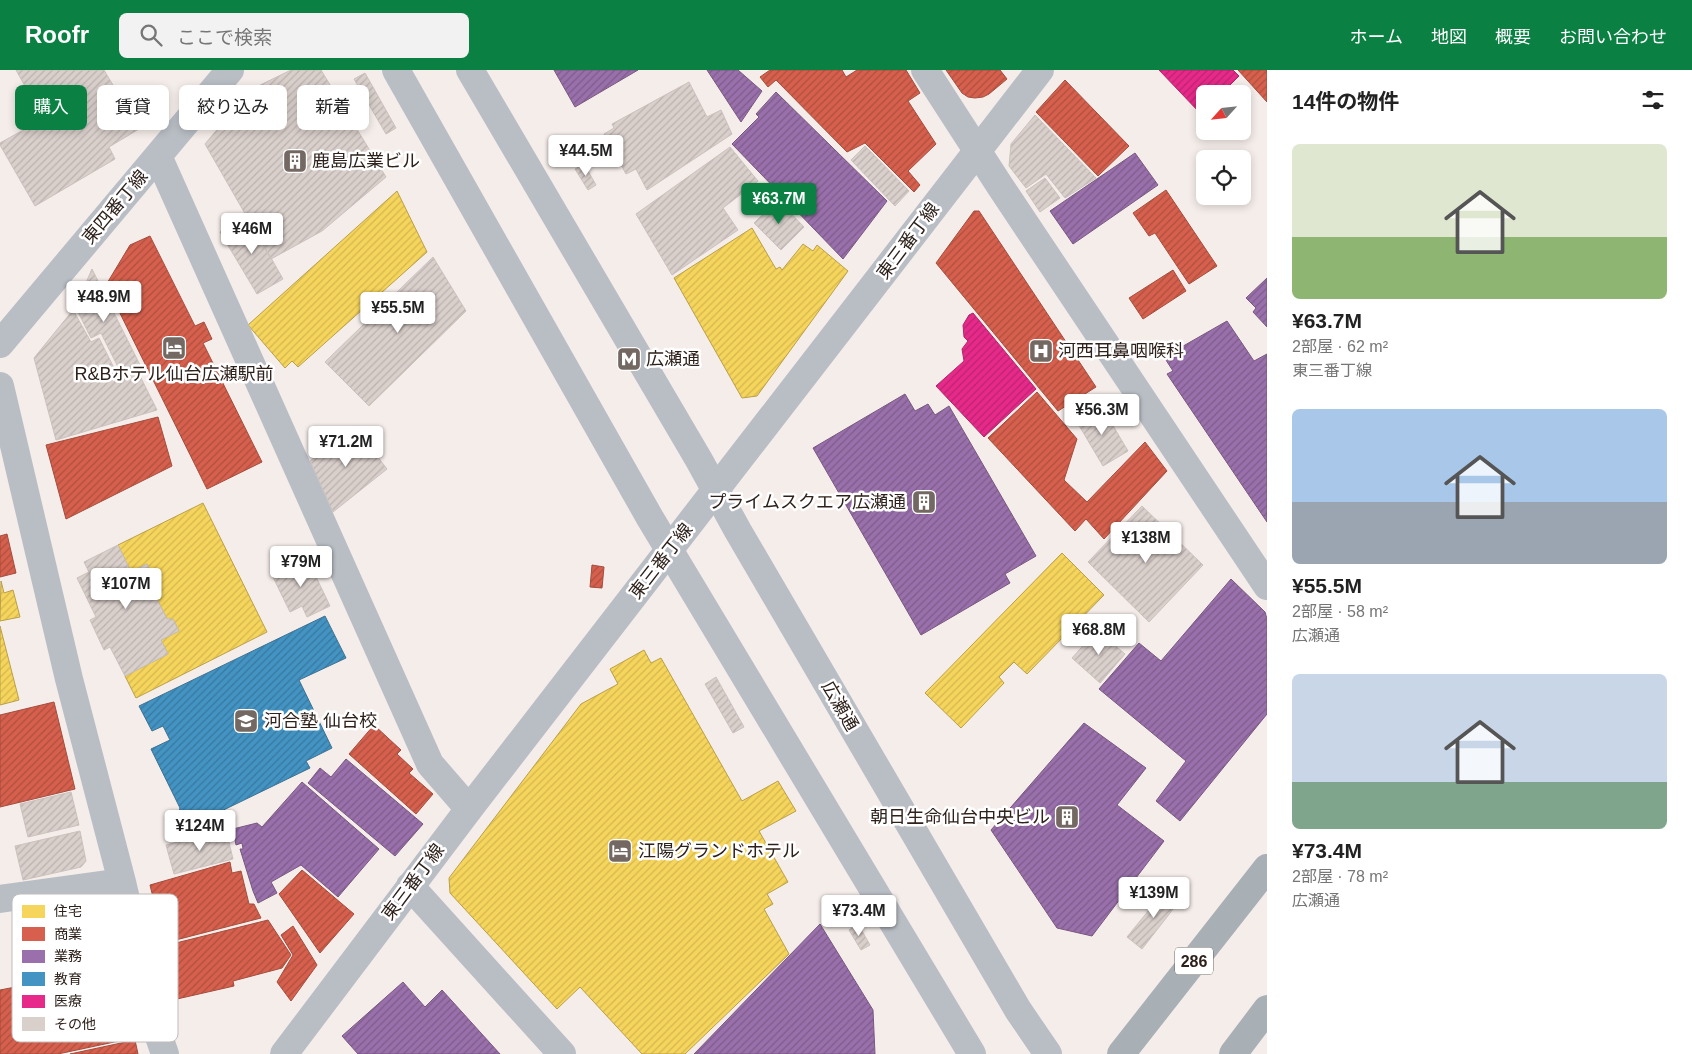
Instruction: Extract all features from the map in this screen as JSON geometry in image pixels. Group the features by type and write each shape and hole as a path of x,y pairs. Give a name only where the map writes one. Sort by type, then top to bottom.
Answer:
{"highway":[{"name":"286","path":"1121,1054 1267,868"},
{"path":"1232,1054 1267,1010"}],"street":[{"name":"東四番丁線","path":"0,344 230,70"},
{"path":"396,70 669,551 972,1054"},
{"name":"広瀬通","path":"470,70 1018,1010 1048,1054"},
{"path":"924,70 1267,586"},
{"name":"東三番丁線","path":"284,1054 469,809 1040,70"},
{"path":"158,156 430,764 469,809"},
{"path":"0,386 69,679 125,894"},
{"path":"36,894 122,882"},
{"path":"410,886 562,1054"},
{"path":"161,1042 165,1054"}],"building: 住宅":[{"path":"397,191 427,252 298,367 292,361 285,368 248,325"},
{"path":"752,228 776,269 780,267 782,270 803,244 813,251 817,245 848,271 757,396 742,398 674,278"},
{"path":"203,503 267,632 136,698 125,676 168,654 161,640 179,631 173,619 170,621 170,618 167,619 153,591 155,590 154,587 157,586 147,564 131,572 118,545"},
{"path":"1062,553 1104,595 1027,674 1014,662 999,677 1004,683 961,728 925,693"},
{"path":"1,581 4,593 13,590 20,617 0,621"},
{"path":"0,626 19,700 0,705"},
{"name":"江陽グランドホテル","path":"644,650 651,663 661,658 742,801 778,781 796,811 759,831 788,882 767,894 773,904 764,909 789,954 685,1054 642,1054 580,987 557,1009 450,893 449,878 581,704 618,684 610,669"}],"building: 商業":[{"path":"770,70 842,70 846,77 857,70 906,70 920,93 908,101 936,144 908,171 920,185 914,192 865,143 847,152 776,80 768,87 760,77"},
{"path":"946,70 1000,70 1007,79 983,97 968,97 962,93"},
{"path":"1238,70 1267,70 1267,102"},
{"path":"1065,80 1129,146 1098,176 1036,112"},
{"path":"1166,190 1217,266 1189,284 1155,233 1149,236 1133,213"},
{"path":"974,211 979,211 1096,387 1058,411 936,263"},
{"path":"150,236 195,326 204,322 212,339 203,343 262,462 207,489 106,285 130,245"},
{"path":"1173,270 1186,291 1143,319 1129,298"},
{"path":"1037,392 1077,439 1064,480 1087,502 1145,442 1167,471 1104,539 1086,519 1075,531 988,438"},
{"path":"158,417 172,466 66,519 46,445"},
{"path":"7,534 16,573 0,577 0,536"},
{"path":"592,565 604,567 602,588 590,587"},
{"path":"54,702 75,789 0,807 0,715"},
{"path":"374,725 401,750 397,754 413,769 409,773 433,794 416,814 349,754"},
{"path":"230,862 232,873 241,871 249,904 254,904 261,918 178,939 178,894 152,894 150,885"},
{"path":"302,870 354,914 320,953 279,894"},
{"path":"268,920 291,955 282,968 233,981 234,986 178,999 178,942"},
{"path":"293,926 317,965 291,1001 277,982 293,955 281,935"},
{"path":"12,988 12,1042 114,1042 58,1054 0,1054 0,990"},
{"path":"126,1042 135,1042 138,1054 70,1054"}],"building: 業務":[{"path":"554,70 638,70 575,107"},
{"path":"707,70 738,70 762,91 741,122"},
{"path":"776,92 887,201 843,259 732,144 759,117 756,114"},
{"path":"1135,153 1158,185 1073,244 1050,211"},
{"path":"1267,278 1267,327 1253,312 1256,308 1246,298"},
{"path":"1227,321 1254,361 1267,354 1267,522 1167,374 1173,371 1164,357"},
{"name":"プライムスクエア広瀬通","path":"905,394 915,411 928,404 935,415 949,406 1036,556 1005,574 1010,583 921,635 813,448"},
{"path":"1231,579 1265,612 1267,619 1267,714 1180,821 1156,801 1186,761 1099,689 1139,643 1161,661"},
{"name":"朝日生命仙台中央ビル","path":"1084,723 1146,768 1117,805 1164,841 1092,936 1057,928 991,830"},
{"path":"346,759 423,824 395,856 308,783 320,768 331,777"},
{"path":"302,782 379,849 338,897 301,865 271,882 277,893 258,903 240,849 243,849 242,843 236,845 233,829 257,823 262,827"},
{"path":"820,924 873,1010 875,1054 694,1054"},
{"path":"403,982 425,1007 442,990 500,1054 358,1054 342,1036"}],"building: 教育":[{"path":"325,616 346,658 299,680 332,748 306,761 310,768 174,834 180,808 151,749 170,740 163,726 152,731 139,706"}],"building: 医療":[{"path":"1159,70 1233,70 1239,76 1230,85 1196,85 1196,109"},
{"path":"973,313 1036,389 984,437 936,386 964,361 962,349 968,341 964,337 963,325 969,315"}],"building: その他":[{"path":"16,70 104,70 113,85 97,85 97,130 137,130 109,147 115,159 35,206 0,143 23,130 87,130 87,85 24,85"},
{"name":"鹿島広業ビル","path":"291,70 321,70 330,85 297,85 297,130 357,130 386,177 322,231 271,259 205,144 217,130 287,130 287,85 260,85"},
{"path":"365,73 396,128 386,134 369,105 369,85 357,85 354,79"},
{"path":"689,82 707,117 721,110 732,134 647,190 636,169 626,174 604,134 614,128 612,124"},
{"path":"1035,115 1096,178 1065,198 1046,174 1026,188 1009,166 1011,144"},
{"path":"865,146 909,191 895,206 851,160"},
{"path":"730,147 758,181 723,208 738,230 672,275 636,214"},
{"path":"584,164 596,185 588,190 575,169"},
{"path":"1045,178 1060,198 1040,212 1026,191"},
{"path":"778,200 804,227 781,250 754,223"},
{"path":"247,216 283,279 257,294 220,232"},
{"path":"433,257 466,311 369,406 325,362"},
{"path":"92,269 140,365 121,373 101,333 91,338 71,298 82,292"},
{"path":"73,310 91,342 99,338 119,378 138,372 157,410 56,440 34,358"},
{"path":"1102,407 1128,451 1103,466 1077,422"},
{"path":"354,426 387,469 333,512 310,461"},
{"path":"1142,506 1203,565 1149,622 1088,562"},
{"path":"118,545 131,572 147,564 157,586 154,587 155,590 153,591 167,619 170,618 170,621 173,619 179,631 161,640 168,654 125,676 110,647 104,650 90,620 96,617 77,578 89,572 84,562"},
{"path":"307,558 330,606 307,617 302,606 290,612 272,575"},
{"path":"1097,630 1125,654 1100,683 1072,658"},
{"path":"716,677 744,727 733,733 705,684"},
{"path":"71,792 79,825 28,837 20,804"},
{"path":"226,830 233,859 174,874 166,845"},
{"path":"80,831 86,861 81,867 23,880 15,846"},
{"path":"1167,888 1181,899 1142,949 1127,937"},
{"path":"858,924 870,945 861,950 849,930"}],"place":[{"name":"鹿島広業ビル","path":"295,161"},
{"name":"R&Bホテル仙台広瀬駅前","path":"174,348"},
{"name":"河西耳鼻咽喉科","path":"1041,351"},
{"name":"広瀬通","path":"629,359"},
{"name":"プライムスクエア広瀬通","path":"924,502"},
{"name":"河合塾 仙台校","path":"246,721"},
{"name":"朝日生命仙台中央ビル","path":"1067,817"},
{"name":"江陽グランドホテル","path":"620,851"}]}
